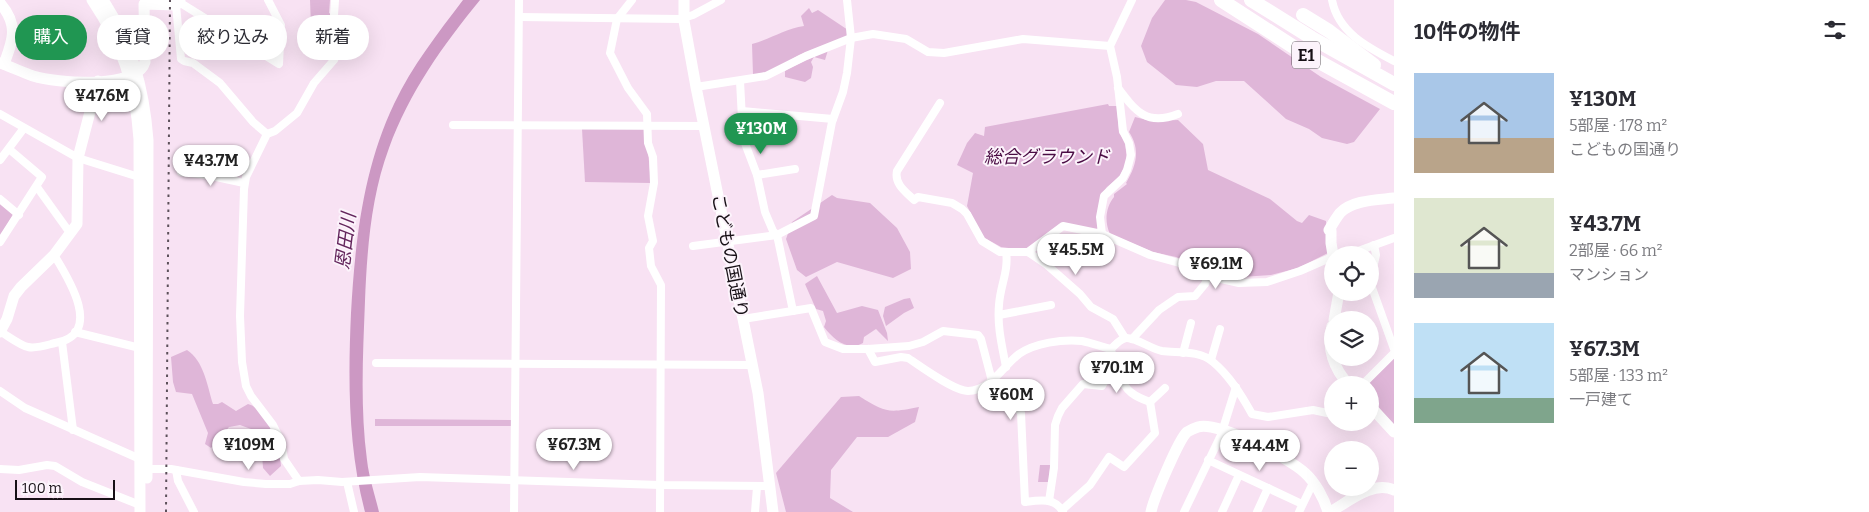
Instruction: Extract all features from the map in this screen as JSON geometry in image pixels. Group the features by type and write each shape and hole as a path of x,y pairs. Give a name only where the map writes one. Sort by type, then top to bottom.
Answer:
{"highway":[{"name":"E1","path":"1221,0 1303,53 1394,103"},
{"name":"E1","path":"1251,0 1312,38 1394,84"},
{"path":"1302,15 1394,77"}],"street":[{"path":"92,0 112,32 134,75 139,139 140,459 142,510"},
{"path":"102,0 119,28 146,114 148,140 148,469 142,510"},
{"path":"0,3 9,14 13,38 1,66 33,76 65,81 98,81 120,80 134,75 143,68 145,62 143,2 178,2 279,64 281,25 268,0"},
{"path":"299,481 284,459 281,441 274,425 251,396 246,386 242,362 240,316 244,183 267,134 275,131 297,113 314,83 334,60 337,52 333,31 336,0"},
{"path":"514,512 517,364 519,0"},
{"path":"632,0 617,19 610,53 628,88 647,114 648,143 653,157 654,183 648,216 653,241 649,248 651,266 661,285 660,512"},
{"name":"こどもの国通り","path":"684,0 684,17 696,87 764,433 773,512"},
{"path":"519,17 680,19 693,15 721,0"},
{"path":"692,246 777,235 814,216 833,119 843,92 851,38 847,0"},
{"path":"1102,234 1100,217 1104,196 1123,178 1130,155 1129,143 1123,131 1118,88 1110,46 1132,0"},
{"path":"1332,0 1337,16 1346,29 1364,44 1393,58"},
{"path":"178,2 180,58 193,63 220,83 257,126 267,134"},
{"path":"696,87 766,76 806,56 851,38 873,34 906,39 928,52 944,53 1023,39 1110,46"},
{"path":"54,255 70,281 78,301 80,318 75,332 62,342 27,347 0,332 14,296 54,255 77,224 78,158 98,81"},
{"path":"740,81 744,138 757,175 765,212 773,231 777,235 793,311"},
{"path":"1118,88 1136,111 1147,117 1170,117 1178,114"},
{"path":"940,103 897,171 896,176 902,190 914,200 918,197 939,200 952,203 962,209 982,241 1000,252 1028,252 1047,265 1091,307 1113,320 1128,338 1151,348 1199,355 1211,360 1236,388 1252,414 1268,417 1313,410 1324,412"},
{"path":"742,111 833,119"},
{"path":"0,114 78,158 139,176"},
{"path":"453,125 705,126"},
{"path":"0,160 24,128"},
{"path":"0,242 38,187 42,177 9,149"},
{"path":"757,175 795,169"},
{"path":"181,172 244,183"},
{"path":"38,187 70,233"},
{"path":"1332,246 1331,231 1329,230 1340,213 1348,207 1362,203 1394,198"},
{"path":"0,200 19,215"},
{"path":"1028,252 1063,226 1102,234 1150,256 1183,264 1208,276 1239,283 1267,282 1300,272 1324,260"},
{"path":"1394,238 1374,245 1376,255 1370,282 1394,349"},
{"path":"1006,252 1007,271 1000,294 999,315 999,330 1006,367"},
{"path":"1049,502 1054,468 1055,426 1062,408 1083,384 1102,386 1108,376 1112,352 1120,340 1128,338 1158,310 1178,297 1194,296 1205,284 1208,276"},
{"path":"999,315 1052,305"},
{"path":"743,319 811,308 825,342 844,349 909,346 923,342 943,331 978,335 981,339 992,380 1008,394 1021,413 1025,502 1044,500 1054,503 1063,511 1090,485 1109,457 1124,467 1155,433 1150,402"},
{"path":"1183,353 1191,323"},
{"path":"1211,360 1220,329"},
{"path":"75,332 140,348"},
{"path":"868,349 875,362 901,357 908,358 942,380 968,391 980,388 992,380 1020,354 1032,347 1053,342 1081,341 1112,352 1121,366 1120,374 1129,391 1134,396 1150,402"},
{"path":"62,342 73,430"},
{"path":"1371,376 1394,353"},
{"path":"376,363 752,365"},
{"path":"1150,402 1165,388"},
{"path":"1184,512 1223,429 1236,388"},
{"path":"0,391 25,408 140,459"},
{"path":"1379,421 1394,432"},
{"path":"1151,512 1152,504 1165,475 1187,432 1205,426 1223,429 1288,459 1306,474 1313,483 1329,512 1377,487 1394,490"},
{"path":"1208,460 1268,488 1301,508 1313,483"},
{"path":"0,469 19,470 47,465 55,466 82,482 142,510"},
{"path":"148,469 176,470 259,484 290,484 299,481 349,482 420,477 660,485 770,486"},
{"path":"176,470 178,481 194,512"},
{"path":"1222,512 1239,475"},
{"path":"349,482 354,512"},
{"path":"755,512 757,487"},
{"path":"1257,512 1268,488"}],"green space":[{"path":"310,0 330,0 329,13 332,15 311,15"},
{"path":"1165,0 1196,2 1258,34 1321,77 1380,109 1354,142 1347,144 1322,138 1309,129 1286,119 1244,81 1216,81 1197,87 1176,85 1147,62 1141,46 1152,18"},
{"path":"809,8 812,13 818,10 848,30 848,36 799,55 771,71 753,75 752,44 790,29 804,26 801,16"},
{"path":"828,50 825,60 814,57 811,62 813,67 811,78 805,82 785,77 785,71"},
{"name":"総合グラウンド","path":"1108,104 1109,106 1117,106 1119,133 1125,141 1127,162 1119,177 1102,194 1098,228 1094,232 1062,226 1025,250 1001,247 983,237 967,206 973,173 957,165 967,143 975,133 984,136 985,127"},
{"path":"1135,117 1151,121 1178,120 1203,144 1208,170 1270,199 1297,221 1302,223 1309,215 1326,221 1328,246 1324,246 1324,255 1298,268 1271,275 1241,277 1209,270 1176,257 1153,252 1110,234 1107,219 1109,205 1114,194 1127,184 1135,164 1135,145 1129,132"},
{"path":"582,129 646,129 651,183 585,182"},
{"path":"832,195 837,198 870,203 897,228 910,252 911,269 893,278 837,262 806,277 797,270 786,239 792,222"},
{"path":"0,202 14,213 0,237"},
{"path":"817,276 837,313 862,306 878,310 887,333 888,341 876,329 864,337 863,343 857,345 846,345 836,340 824,327 826,321 823,311 816,309 805,284"},
{"path":"910,298 914,308 886,326 883,316 885,307"},
{"path":"187,350 201,367 213,404 222,402 236,411 248,404 262,413 276,439 280,458 281,466 270,476 263,468 262,453 251,429 240,425 229,427 211,448 205,444 208,433 192,394 176,392 173,382 171,357"},
{"path":"1394,358 1394,425 1379,409 1379,376 1375,376"},
{"path":"859,396 875,406 887,410 894,411 919,407 915,422 888,437 857,437 831,470 830,498 853,512 786,512 776,473 841,397"},
{"path":"375,419 512,420 512,426 375,426"},
{"path":"1040,465 1050,465 1049,482 1038,482"}],"shaded area":[{"path":"463,0 480,0 440,52 406,108 383,166 374,204 366,282 363,400 368,467 379,512 365,512 355,463 350,413 350,338 353,286 362,206 375,154 394,104 417,63"}],"railway":[{"path":"166,512 170,0"}],"water label":[{"name":"恩田川","path":"345,241"}]}
